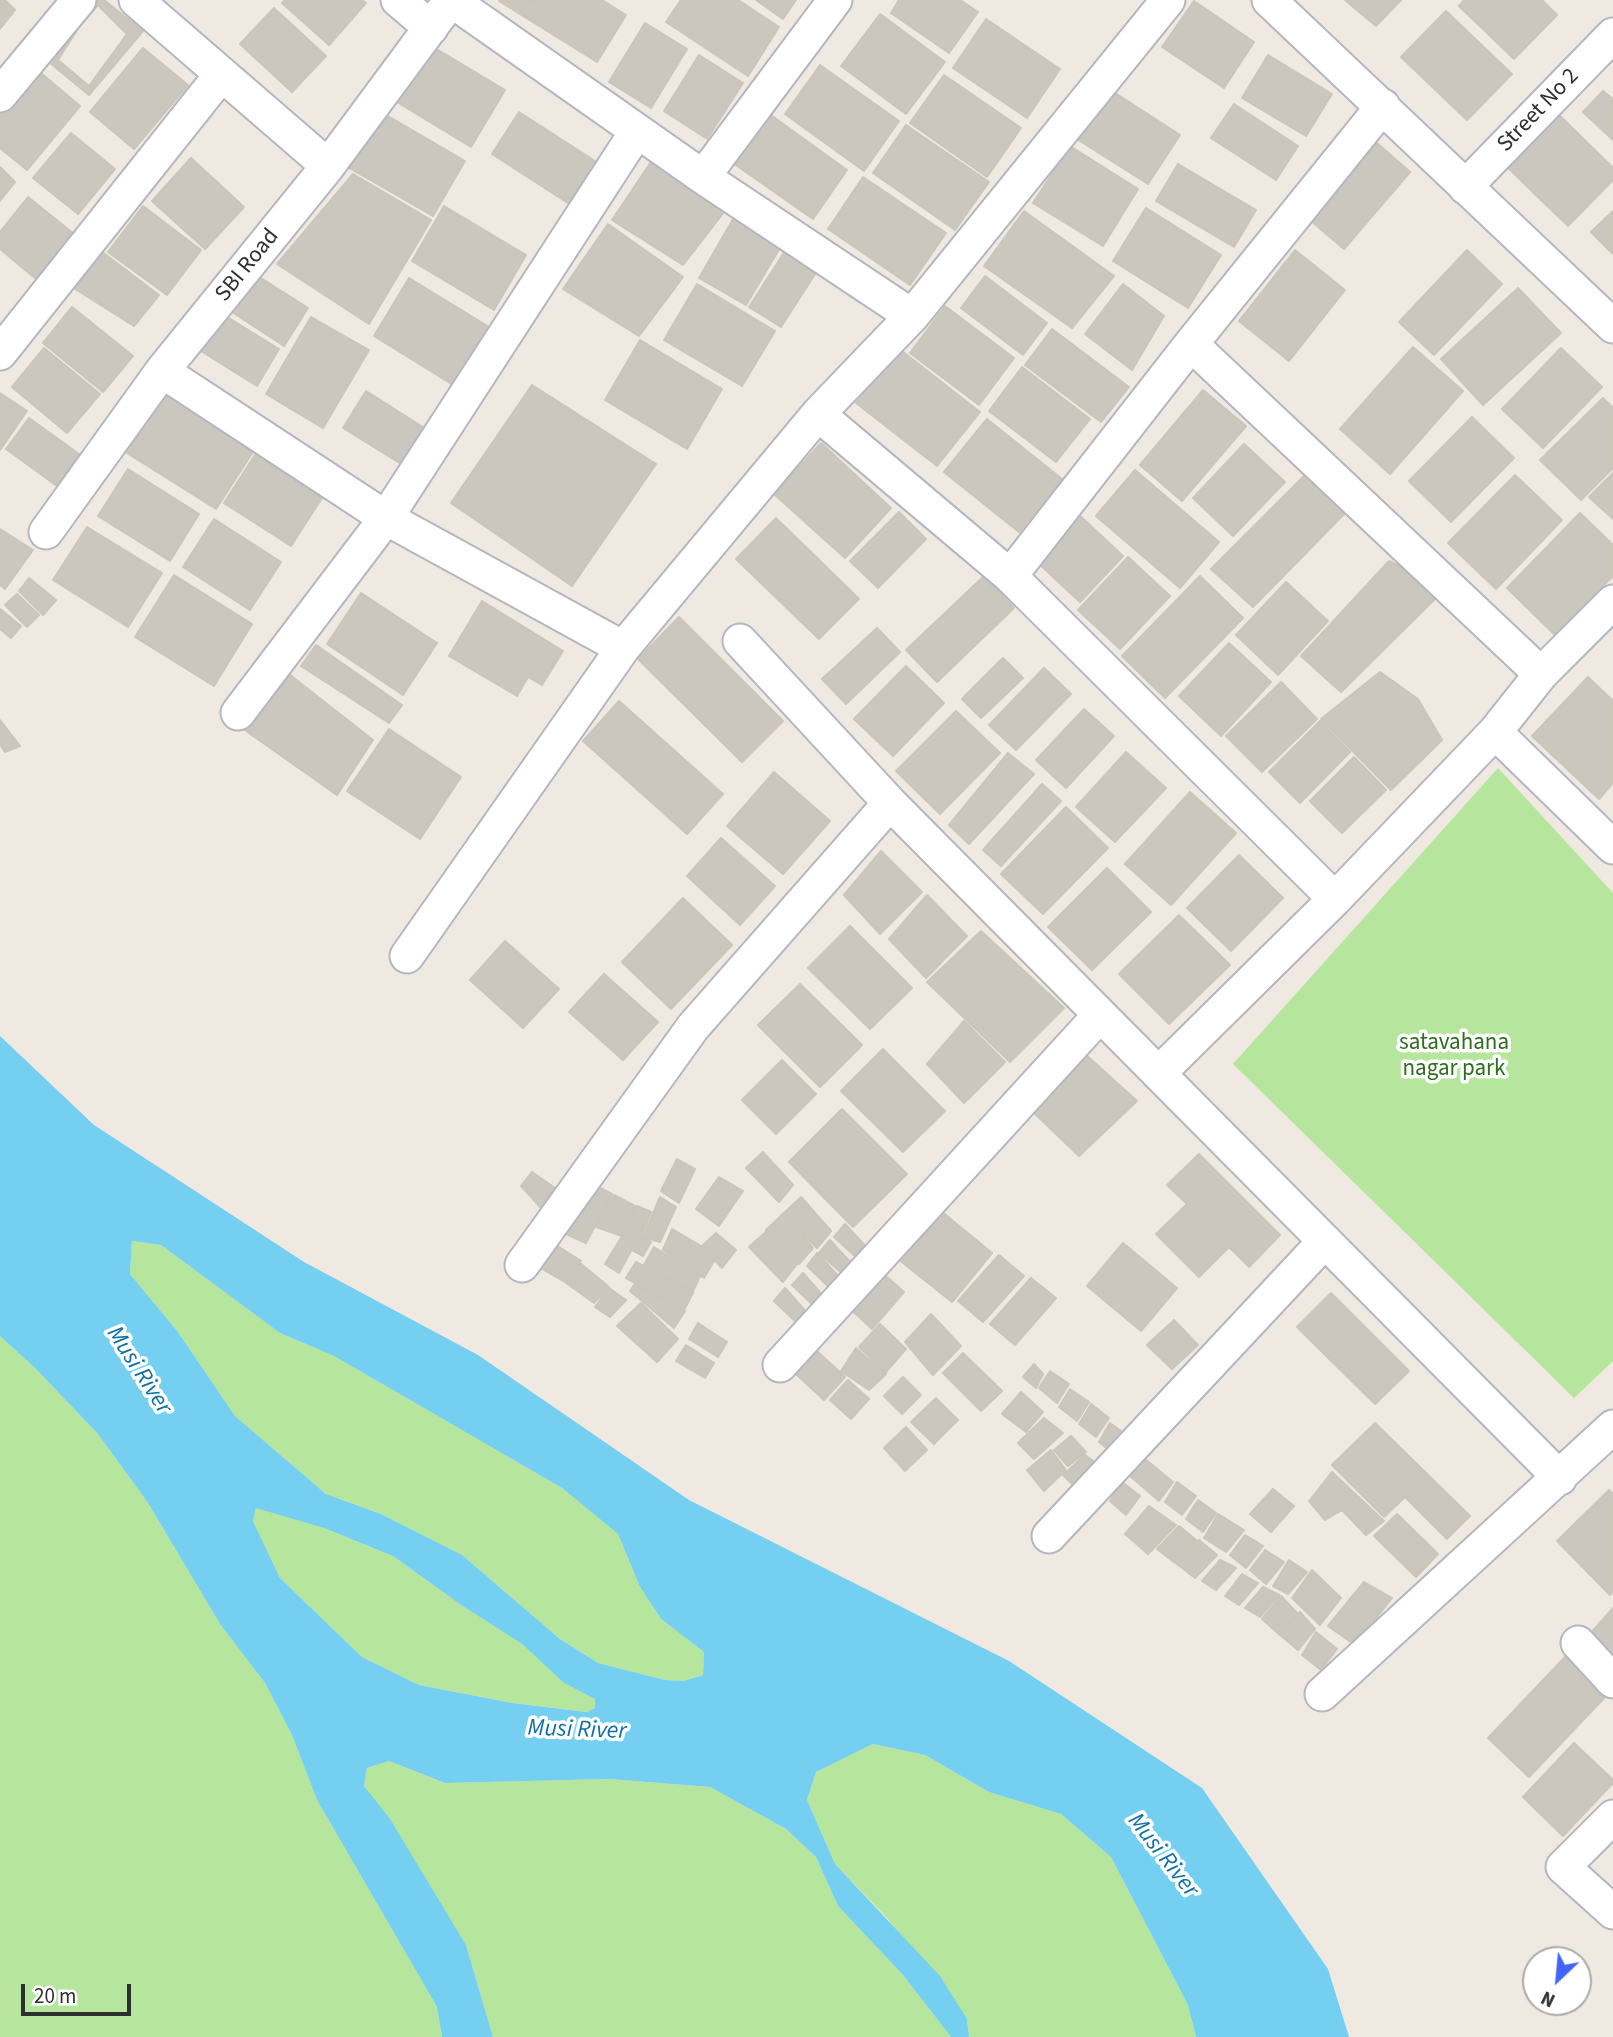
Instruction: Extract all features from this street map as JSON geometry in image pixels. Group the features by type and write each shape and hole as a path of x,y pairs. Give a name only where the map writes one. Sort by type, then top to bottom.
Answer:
{"street":[{"path":"0,95 79,0"},
{"path":"136,0 328,166"},
{"path":"398,0 431,28"},
{"path":"451,0 703,177 912,316"},
{"name":"SBI Road","path":"46,532 162,371 328,166 451,0"},
{"path":"703,177 835,0"},
{"path":"407,956 623,648 818,414 912,316 1168,0"},
{"path":"1281,3 1465,187 1613,326"},
{"name":"Street No 2","path":"1465,187 1613,35"},
{"path":"0,353 221,75"},
{"path":"1010,576 1191,344 1383,106"},
{"path":"238,713 386,518 637,131"},
{"path":"1191,344 1541,674"},
{"path":"162,371 386,518 623,648"},
{"path":"818,414 1010,576 1335,899"},
{"path":"1159,1073 1335,899 1495,732 1541,674 1613,601"},
{"path":"740,641 890,803 1560,1478"},
{"path":"1495,732 1613,847"},
{"path":"522,1265 693,1027 890,803"},
{"path":"780,1365 1100,1015"},
{"path":"1049,1536 1325,1241"},
{"path":"1322,1694 1613,1427"},
{"path":"1578,1643 1613,1681"},
{"path":"1613,1817 1563,1867 1613,1912"}],"green space":[{"name":"satavahana nagar park","path":"1498,768 1613,893 1613,1361 1574,1398 1233,1064"},
{"path":"132,1241 161,1245 280,1333 334,1356 562,1488 618,1534 640,1587 661,1619 704,1652 703,1675 683,1681 665,1680 598,1663 560,1639 462,1555 381,1514 326,1494 235,1416 178,1332 130,1274"},
{"path":"0,1336 35,1368 98,1434 148,1503 220,1624 265,1683 292,1735 317,1800 437,2007 442,2037 0,2037"},
{"path":"256,1507 324,1528 393,1556 461,1605 522,1644 564,1683 595,1699 595,1708 588,1712 512,1703 419,1685 362,1657 280,1578 253,1521"},
{"path":"873,1744 925,1755 989,1792 1061,1814 1111,1857 1188,2005 1196,2037 969,2037 967,2019 887,1918 835,1864 807,1800 816,1772"},
{"path":"389,1761 445,1783 609,1779 710,1787 786,1829 816,1857 838,1906 903,1975 951,2037 493,2037 466,1945 364,1786 367,1768"}],"water":[{"name":"Musi River","path":"0,1036 94,1125 304,1262 478,1355 689,1500 1009,1661 1202,1788 1328,1969 1349,2037 1196,2037 1188,2005 1111,1857 1061,1814 989,1792 925,1755 873,1744 816,1772 807,1800 835,1864 940,1976 967,2019 969,2037 951,2037 903,1975 838,1906 816,1857 786,1829 710,1787 609,1779 445,1783 389,1761 367,1768 364,1786 390,1819 466,1945 493,2037 442,2037 437,2007 317,1800 292,1735 265,1683 220,1624 148,1503 98,1434 35,1368 0,1336","holes":["132,1241 161,1245 280,1333 334,1356 562,1488 618,1534 640,1587 661,1619 704,1652 703,1675 683,1681 665,1680 598,1663 560,1639 462,1555 381,1514 326,1494 235,1416 178,1332 130,1274","256,1508 324,1528 393,1556 461,1605 522,1644 564,1683 595,1699 595,1708 587,1712 512,1703 419,1685 362,1657 280,1578 253,1521"]}],"building":[{"path":"0,0 5,0 15,10 0,29"},
{"path":"93,0 104,0 143,31 89,95 44,58"},
{"path":"285,0 362,0 366,3 329,45 282,3"},
{"path":"602,0 626,15 597,62 499,1"},
{"path":"681,0 738,0 779,27 748,76 666,22"},
{"path":"756,0 796,0 783,19"},
{"path":"899,0 960,0 978,12 949,53 891,13"},
{"path":"1345,0 1401,0 1376,26"},
{"path":"1464,0 1542,0 1557,15 1514,59 1459,6"},
{"path":"1194,1 1254,42 1224,88 1162,47"},
{"path":"98,5 127,34 89,86 58,60 79,27"},
{"path":"274,8 326,56 292,92 240,44"},
{"path":"1446,11 1512,74 1467,120 1401,57"},
{"path":"880,14 945,62 906,114 841,66"},
{"path":"986,19 1060,69 1027,118 953,68"},
{"path":"645,23 687,49 651,108 609,82"},
{"path":"425,42 505,90 471,147 392,99"},
{"path":"143,48 188,85 134,149 90,112"},
{"path":"699,55 743,83 707,139 664,111"},
{"path":"1268,55 1332,94 1306,136 1242,98"},
{"path":"820,65 899,121 864,171 785,114"},
{"path":"35,68 80,106 27,170 0,148 0,111"},
{"path":"944,75 1021,128 987,177 910,123"},
{"path":"1109,89 1180,135 1148,184 1077,139"},
{"path":"1603,91 1613,99 1613,140 1583,112"},
{"path":"1234,104 1298,146 1276,180 1211,138"},
{"path":"376,109 465,161 433,216 344,165"},
{"path":"1553,109 1613,168 1613,180 1568,226 1501,161"},
{"path":"519,112 598,163 571,205 492,154"},
{"path":"768,113 847,170 813,219 733,163"},
{"path":"906,125 989,182 955,230 873,173"},
{"path":"71,133 115,169 78,214 33,178"},
{"path":"1370,137 1410,172 1344,249 1303,214"},
{"path":"1070,146 1138,189 1103,246 1033,203"},
{"path":"657,153 731,203 683,265 612,220"},
{"path":"191,158 244,207 205,249 152,201"},
{"path":"1178,164 1256,210 1234,247 1156,201"},
{"path":"0,167 15,182 0,201"},
{"path":"353,174 431,220 369,324 277,264"},
{"path":"863,177 946,233 910,285 828,229"},
{"path":"28,197 74,234 36,279 0,249 0,232"},
{"path":"143,206 201,250 167,295 108,252"},
{"path":"444,206 526,255 494,310 412,261"},
{"path":"1146,208 1221,255 1188,308 1113,261"},
{"path":"1024,211 1114,276 1072,328 984,266"},
{"path":"1613,211 1613,254 1591,232"},
{"path":"736,214 784,241 746,305 699,278"},
{"path":"608,224 683,277 639,336 563,289"},
{"path":"787,248 819,268 781,327 749,307"},
{"path":"1295,250 1345,290 1289,361 1239,321"},
{"path":"1467,250 1502,284 1434,355 1399,322"},
{"path":"101,251 159,295 134,326 72,287"},
{"path":"250,271 308,308 284,346 226,308"},
{"path":"985,276 1047,323 1023,355 961,308"},
{"path":"409,278 494,330 458,388 374,336"},
{"path":"697,284 775,331 742,386 664,340"},
{"path":"1123,284 1164,316 1132,370 1085,334"},
{"path":"1518,288 1561,333 1483,405 1441,359"},
{"path":"945,306 1014,358 979,405 910,353"},
{"path":"72,307 133,356 103,392 43,343"},
{"path":"219,312 279,349 257,386 196,348"},
{"path":"311,317 369,350 323,428 266,394"},
{"path":"1052,329 1129,387 1101,422 1025,365"},
{"path":"640,340 722,389 687,449 605,400"},
{"path":"1413,347 1463,391 1390,474 1340,429"},
{"path":"44,348 100,394 67,433 12,387"},
{"path":"898,348 980,412 937,466 856,403"},
{"path":"1561,348 1602,387 1543,448 1502,409"},
{"path":"1022,367 1090,419 1056,462 989,411"},
{"path":"532,385 656,464 572,586 451,503"},
{"path":"169,387 258,444 216,509 127,453"},
{"path":"1203,390 1246,426 1182,501 1140,465"},
{"path":"366,391 426,429 403,465 343,428"},
{"path":"0,393 27,411 0,450"},
{"path":"1603,398 1613,408 1613,468 1581,500 1540,460"},
{"path":"1472,417 1514,458 1451,522 1409,481"},
{"path":"29,418 79,454 57,486 6,449"},
{"path":"987,419 1062,479 1019,532 944,472"},
{"path":"821,443 891,508 845,558 774,494"},
{"path":"1244,444 1285,482 1233,536 1193,498"},
{"path":"255,455 322,498 291,546 224,503"},
{"path":"128,469 199,514 170,561 98,516"},
{"path":"1311,469 1350,508 1253,607 1211,569"},
{"path":"1135,470 1219,542 1180,588 1096,516"},
{"path":"1613,473 1613,519 1589,497"},
{"path":"1515,475 1562,520 1496,589 1448,543"},
{"path":"899,512 926,539 878,588 850,561"},
{"path":"1580,513 1613,545 1613,576 1555,635 1507,588"},
{"path":"1079,515 1123,556 1080,602 1036,561"},
{"path":"776,518 859,599 819,639 736,559"},
{"path":"214,519 281,562 250,610 183,567"},
{"path":"87,527 162,573 128,627 53,580"},
{"path":"0,529 33,550 5,589 0,585"},
{"path":"1128,557 1170,596 1120,649 1078,610"},
{"path":"1389,561 1416,574 1440,594 1341,692 1301,656"},
{"path":"174,575 252,624 214,686 135,637"},
{"path":"984,576 1014,608 937,682 906,650"},
{"path":"1200,576 1243,618 1165,698 1122,656"},
{"path":"29,578 56,600 43,615 19,591"},
{"path":"1286,582 1328,621 1278,675 1236,635"},
{"path":"361,593 437,643 403,695 327,644"},
{"path":"17,594 39,615 27,627 5,605"},
{"path":"482,601 563,651 542,685 528,677 517,696 449,656"},
{"path":"0,609 21,626 11,638 0,629"},
{"path":"679,617 783,721 742,762 638,659"},
{"path":"877,628 900,652 846,704 822,679"},
{"path":"1229,643 1271,682 1221,736 1179,696"},
{"path":"316,645 402,705 389,723 301,666"},
{"path":"1003,658 1023,678 981,718 962,699"},
{"path":"906,666 944,703 893,756 854,719"},
{"path":"280,667 373,740 337,795 239,726"},
{"path":"1044,668 1071,694 1016,750 989,725"},
{"path":"1380,672 1418,699 1442,740 1391,790 1321,719"},
{"path":"1588,677 1613,701 1613,783 1599,799 1532,736"},
{"path":"1281,682 1317,719 1262,772 1226,736"},
{"path":"619,701 723,794 687,834 583,741"},
{"path":"1084,709 1114,736 1066,788 1036,760"},
{"path":"956,711 1000,753 940,814 896,771"},
{"path":"0,720 20,746 5,752 0,744"},
{"path":"1320,721 1350,752 1300,803 1269,772"},
{"path":"389,729 461,777 420,839 347,791"},
{"path":"1126,752 1166,788 1115,842 1076,807"},
{"path":"1008,753 1034,774 969,844 949,825"},
{"path":"1354,757 1386,790 1342,833 1310,801"},
{"path":"774,772 830,821 783,874 727,826"},
{"path":"1042,784 1061,801 1001,866 983,850"},
{"path":"1190,792 1236,833 1171,905 1125,864"},
{"path":"1066,807 1108,848 1043,914 1001,874"},
{"path":"721,838 775,886 740,925 687,876"},
{"path":"881,851 922,892 880,934 844,895"},
{"path":"1239,855 1283,898 1231,951 1187,908"},
{"path":"1107,868 1151,912 1092,970 1048,927"},
{"path":"927,895 967,936 926,978 889,939"},
{"path":"683,898 732,945 671,1009 622,962"},
{"path":"1179,915 1230,965 1169,1024 1119,974"},
{"path":"850,926 912,988 870,1029 808,968"},
{"path":"981,931 1064,1008 1010,1062 927,982"},
{"path":"505,941 559,989 523,1028 470,980"},
{"path":"604,974 658,1022 623,1060 569,1012"},
{"path":"800,984 862,1045 820,1087 758,1025"},
{"path":"964,1021 1005,1062 964,1103 927,1064"},
{"path":"883,1049 945,1111 903,1152 841,1091"},
{"path":"1085,1054 1137,1101 1079,1156 1031,1110"},
{"path":"782,1060 816,1094 776,1134 742,1100"},
{"path":"842,1109 907,1174 853,1227 789,1162"},
{"path":"763,1152 793,1185 779,1202 746,1168"},
{"path":"1199,1154 1280,1235 1249,1267 1229,1247 1199,1277 1156,1234 1187,1204 1167,1185"},
{"path":"677,1159 695,1169 679,1203 661,1191"},
{"path":"532,1172 555,1188 541,1208 521,1186"},
{"path":"719,1177 743,1191 719,1226 696,1209"},
{"path":"594,1185 612,1194 586,1243 566,1234"},
{"path":"614,1195 635,1206 622,1236 596,1227"},
{"path":"660,1197 676,1207 660,1242 643,1237"},
{"path":"801,1197 831,1231 817,1248 784,1213"},
{"path":"930,1202 992,1253 952,1302 893,1255"},
{"path":"637,1206 651,1212 641,1236 627,1226"},
{"path":"784,1213 813,1248 799,1264 766,1230"},
{"path":"845,1224 869,1250 858,1259 834,1237"},
{"path":"627,1228 639,1236 619,1273 605,1264"},
{"path":"672,1229 701,1246 714,1261 704,1278 663,1250"},
{"path":"767,1231 797,1264 783,1282 749,1247"},
{"path":"716,1233 736,1250 722,1268 702,1246"},
{"path":"641,1236 651,1242 643,1256 632,1250"},
{"path":"545,1238 581,1261 565,1282 530,1262"},
{"path":"830,1240 854,1266 844,1275 819,1253"},
{"path":"1123,1243 1177,1288 1141,1331 1087,1286"},
{"path":"654,1247 700,1276 693,1291 644,1265"},
{"path":"817,1253 841,1279 831,1289 807,1266"},
{"path":"999,1255 1024,1276 983,1322 958,1301"},
{"path":"636,1262 693,1293 684,1310 626,1278"},
{"path":"580,1263 609,1287 594,1303 565,1282"},
{"path":"879,1270 904,1292 872,1329 845,1304"},
{"path":"803,1273 826,1299 816,1308 792,1285"},
{"path":"1031,1278 1056,1298 1015,1345 990,1324"},
{"path":"634,1285 685,1311 674,1328 630,1291"},
{"path":"609,1288 626,1300 610,1317 595,1307"},
{"path":"785,1288 808,1314 798,1324 774,1301"},
{"path":"1331,1293 1409,1371 1375,1404 1297,1327"},
{"path":"641,1303 678,1339 657,1362 617,1326"},
{"path":"931,1314 961,1346 933,1375 905,1342"},
{"path":"1174,1320 1198,1345 1172,1369 1147,1345"},
{"path":"698,1323 727,1342 718,1357 689,1339"},
{"path":"880,1324 906,1349 886,1372 859,1347"},
{"path":"686,1345 714,1363 705,1378 676,1361"},
{"path":"856,1348 886,1374 869,1390 841,1371"},
{"path":"818,1352 845,1377 824,1400 797,1375"},
{"path":"963,1353 1002,1391 981,1411 943,1373"},
{"path":"1034,1364 1043,1374 1036,1388 1023,1377"},
{"path":"1050,1371 1069,1384 1057,1403 1039,1388"},
{"path":"903,1377 921,1395 902,1414 884,1396"},
{"path":"848,1380 869,1399 851,1419 830,1400"},
{"path":"1070,1389 1089,1402 1077,1421 1059,1407"},
{"path":"1021,1392 1043,1412 1026,1432 1002,1414"},
{"path":"936,1398 958,1420 934,1444 911,1422"},
{"path":"1091,1404 1109,1418 1096,1437 1079,1424"},
{"path":"1044,1418 1063,1433 1034,1459 1018,1443"},
{"path":"1110,1423 1129,1437 1115,1455 1099,1442"},
{"path":"1375,1423 1470,1516 1447,1539 1405,1497 1384,1517 1332,1465"},
{"path":"906,1427 927,1450 905,1471 884,1448"},
{"path":"1071,1436 1086,1452 1068,1466 1054,1450"},
{"path":"1051,1450 1066,1470 1044,1491 1027,1470"},
{"path":"1085,1455 1104,1469 1081,1493 1063,1475"},
{"path":"1145,1459 1173,1482 1159,1501 1129,1475"},
{"path":"1332,1472 1384,1521 1366,1535 1342,1510 1325,1520 1309,1501"},
{"path":"1122,1482 1140,1496 1126,1515 1110,1501"},
{"path":"1177,1482 1196,1496 1182,1515 1165,1502"},
{"path":"1273,1489 1294,1506 1271,1532 1250,1514"},
{"path":"1609,1490 1613,1494 1613,1592 1610,1595 1557,1541"},
{"path":"1198,1500 1216,1513 1203,1532 1186,1519"},
{"path":"1149,1506 1176,1525 1148,1554 1125,1534"},
{"path":"1218,1514 1244,1530 1226,1552 1204,1538"},
{"path":"1397,1514 1438,1554 1416,1577 1374,1536"},
{"path":"1179,1526 1196,1540 1175,1563 1157,1549"},
{"path":"1245,1535 1263,1546 1246,1568 1230,1555"},
{"path":"1199,1540 1217,1555 1195,1578 1177,1564"},
{"path":"1265,1550 1284,1562 1266,1584 1250,1570"},
{"path":"1220,1560 1236,1568 1216,1590 1202,1581"},
{"path":"1289,1560 1307,1572 1288,1594 1273,1586"},
{"path":"1312,1570 1341,1598 1320,1625 1292,1598"},
{"path":"1242,1574 1258,1583 1239,1605 1225,1596"},
{"path":"1364,1582 1392,1598 1355,1645 1328,1626"},
{"path":"1263,1587 1279,1595 1260,1617 1245,1608"},
{"path":"1281,1596 1297,1613 1280,1635 1262,1619"},
{"path":"1613,1608 1613,1655 1590,1634"},
{"path":"1300,1612 1315,1629 1298,1650 1280,1635"},
{"path":"1316,1632 1337,1649 1321,1670 1302,1655"},
{"path":"1566,1656 1607,1695 1529,1777 1488,1738"},
{"path":"1574,1743 1613,1783 1563,1836 1523,1797"}]}
